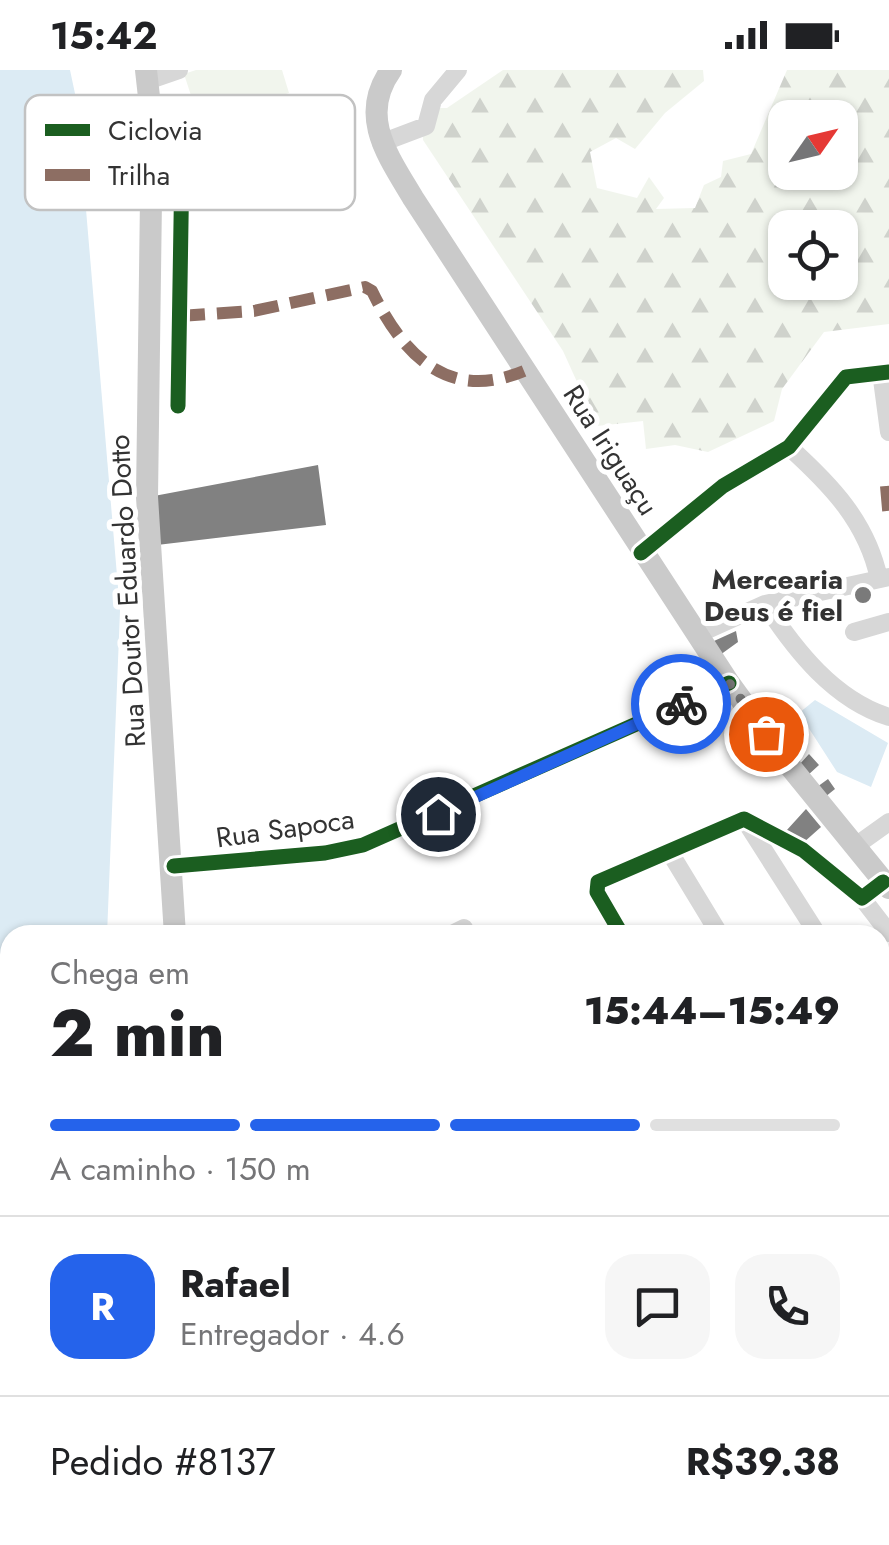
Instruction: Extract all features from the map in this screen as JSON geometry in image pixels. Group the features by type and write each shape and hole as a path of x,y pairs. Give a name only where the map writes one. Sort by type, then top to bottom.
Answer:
{"main road":[{"path":"381,143 374,110 391,70"},
{"name":"Rua Iriguaçu","path":"381,143 696,635 886,885"},
{"name":"Rua Doutor Eduardo Dotto","path":"151,210 147,497 175,925"}],"street":[{"path":"148,75 179,70"},
{"path":"381,143 426,126 432,100 458,70"},
{"path":"178,406 181,210"},
{"path":"642,552 723,486 788,447 838,383 858,374 885,372 889,432"},
{"path":"696,635 765,604 884,578 850,509 788,447"},
{"path":"765,604 790,642 824,678 889,718"},
{"path":"854,632 889,624"},
{"name":"Rua Sapoca","path":"174,866 326,853 363,844 729,683"},
{"path":"617,925 596,884 744,819"},
{"path":"744,819 803,850 862,898 883,925"},
{"path":"744,819 812,925"},
{"path":"854,846 889,822"},
{"path":"669,851 714,925"},
{"path":"862,898 886,885"}],"green space":[{"path":"196,70 282,70 289,93 191,95 184,74"},
{"path":"503,70 703,70 704,81 665,113 635,149 616,138 590,152 597,188 637,198 649,177 664,198 656,209 695,208 704,185 721,177 723,161 751,154 768,114 768,190 858,190 858,100 774,100 787,70 889,70 889,324 824,332 782,389 774,421 708,452 675,445 646,449 643,421 597,426 563,351 423,140 422,108 447,108"}],"shaded area":[{"path":"0,70 70,70 75,95 25,95 25,210 86,210 120,611 107,925 0,925"},
{"path":"815,700 888,743 871,787 837,772 799,713"}],"building":[{"path":"318,465 326,525 157,545 154,496"},
{"path":"736,631 738,642 720,655 714,641"},
{"path":"743,724 749,735 732,746 727,732"},
{"path":"757,743 761,751 750,759 744,752"},
{"path":"763,754 769,764 758,771 752,761"},
{"path":"809,754 819,765 807,776 799,765"},
{"path":"828,779 835,789 825,797 817,787"},
{"path":"806,809 821,827 803,843 786,831"}],"marked path":[{"path":"180,316 254,311 365,287 372,291 399,336 432,367 451,377 473,381 524,371"},
{"path":"886,486 889,520"}],"cycle path":[{"path":"178,406 181,210"},
{"path":"641,553 723,486 789,447 846,377 889,372"},
{"path":"174,866 325,853 363,845 729,683"},
{"path":"616,925 597,892 598,882 744,819 803,850 862,898 883,882"}],"way so far":[{"path":"681,704 729,683 766,734"}],"place":[{"name":"Mercearia Deus é fiel","path":"863,595"}],"route":[{"path":"438,814 681,704"}]}
